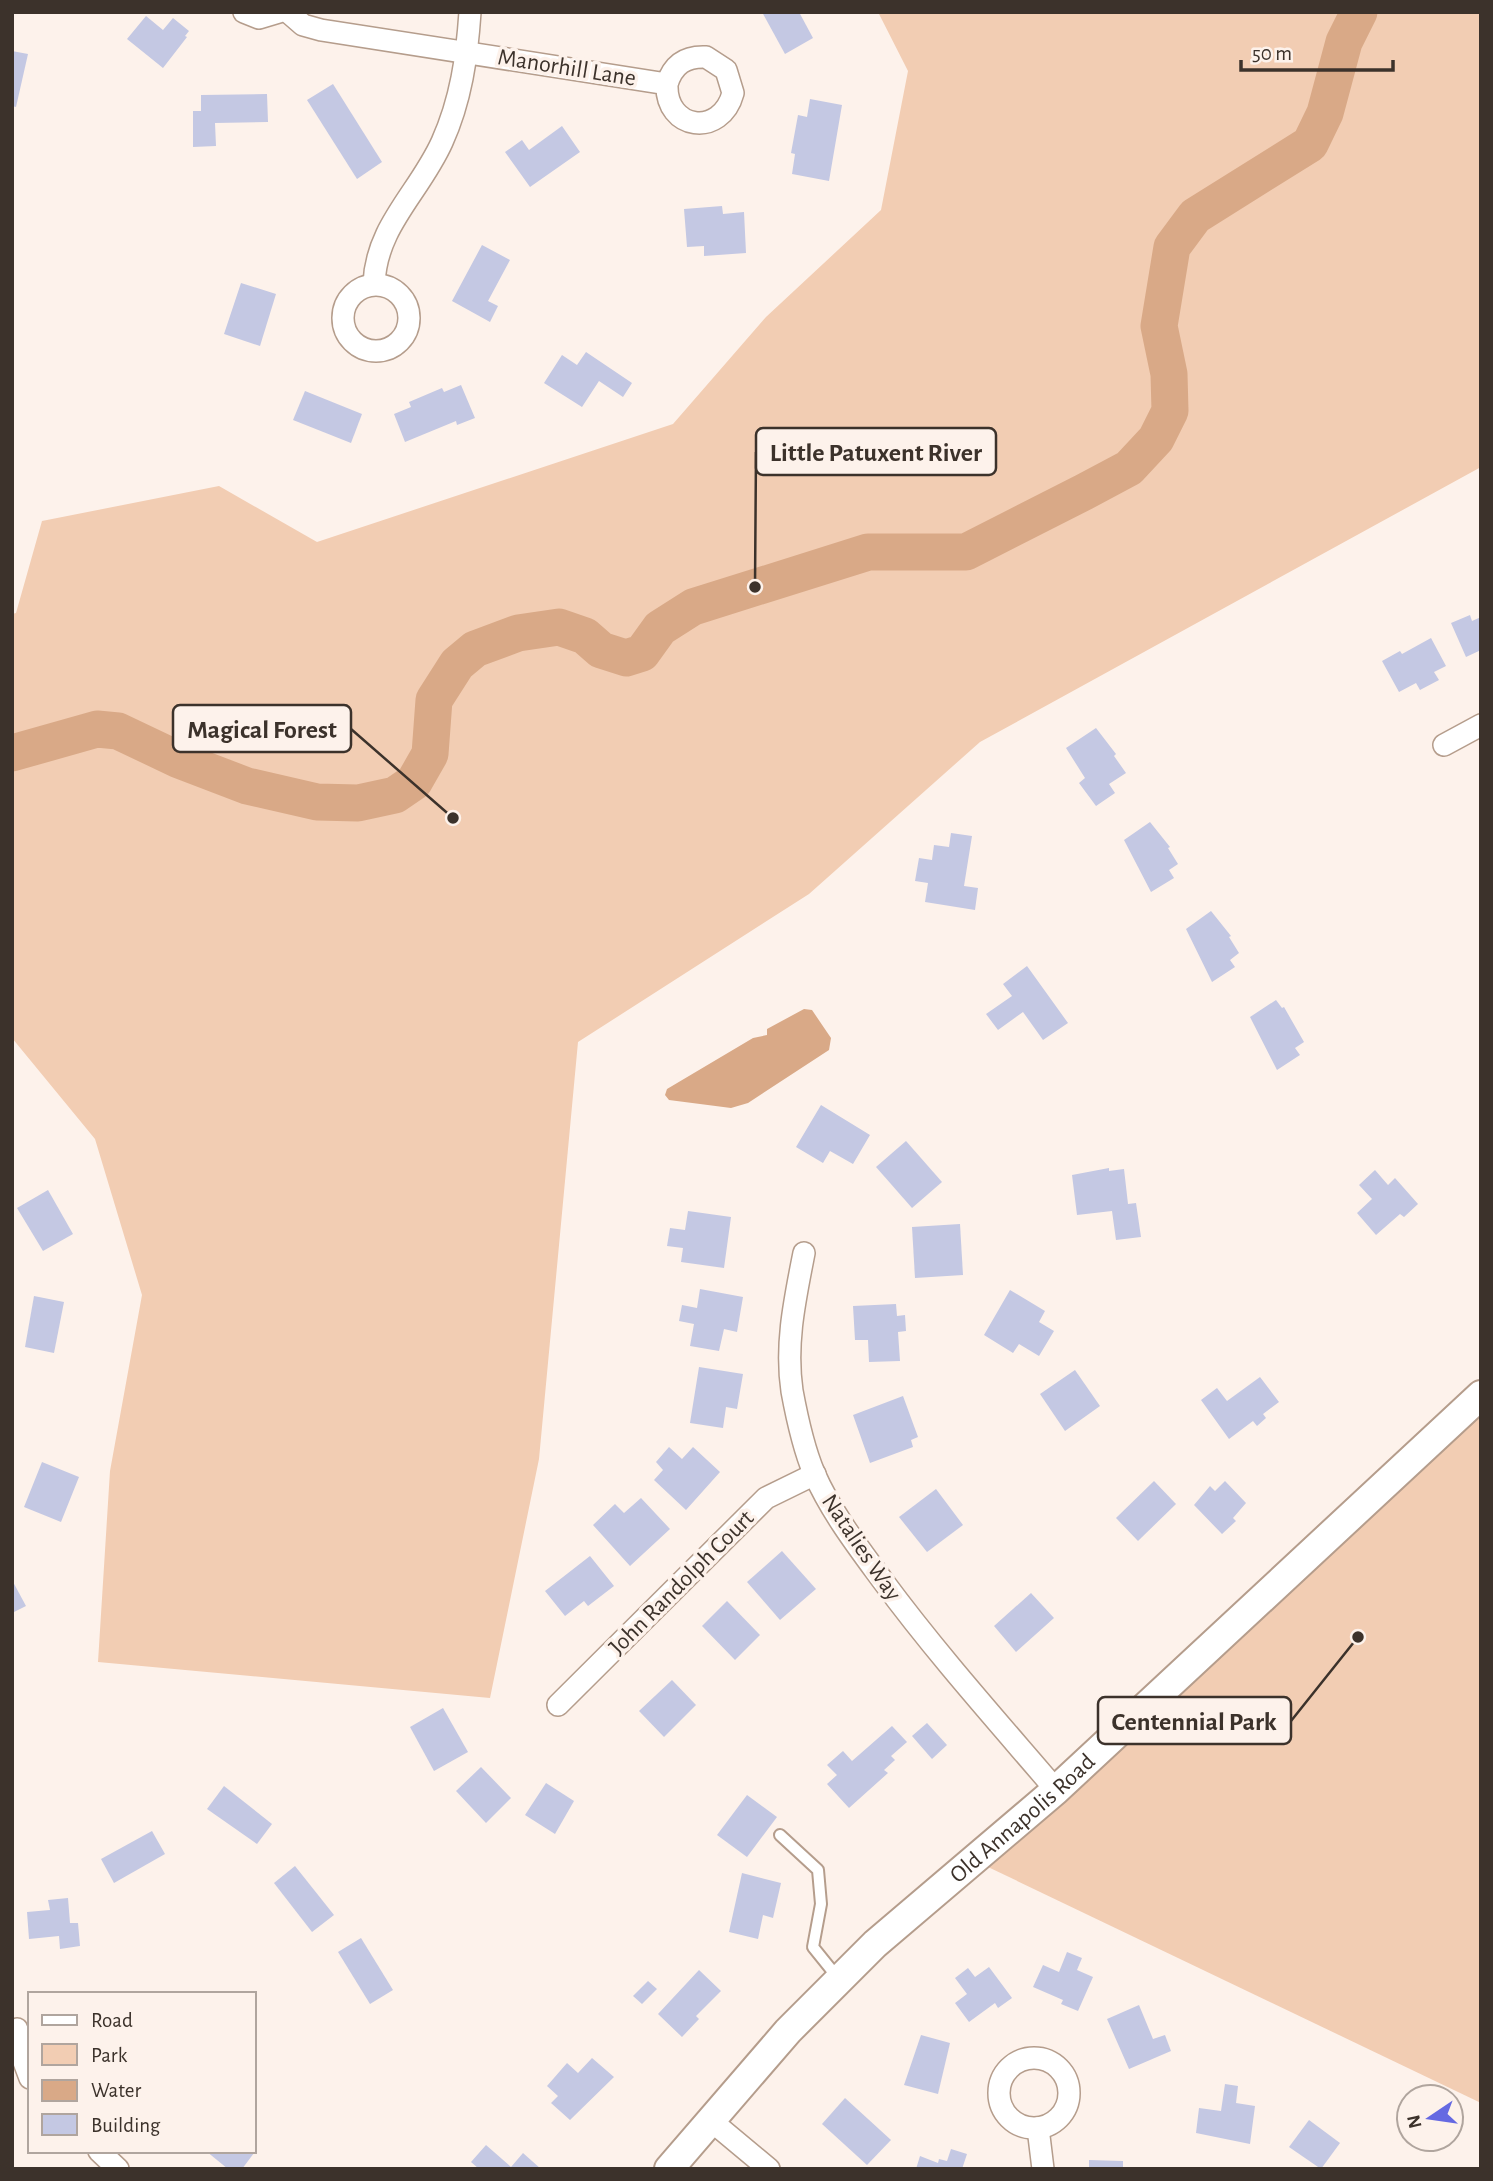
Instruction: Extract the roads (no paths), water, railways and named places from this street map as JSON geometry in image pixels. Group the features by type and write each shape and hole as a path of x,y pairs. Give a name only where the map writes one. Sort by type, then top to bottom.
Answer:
{"street":[{"path":"244,12 259,18 279,12"},
{"name":"Manorhill Lane","path":"288,12 303,25 321,30 667,83"},
{"path":"374,284 379,248 442,143 459,96 470,12"},
{"path":"1444,745 1481,725"},
{"name":"Natalies Way","path":"804,1253 792,1311 789,1352 792,1389 802,1435 815,1474 846,1530 908,1615 1056,1790"},
{"name":"Old Annapolis Road","path":"669,2169 709,2119 788,2031 876,1944 1056,1790 1481,1395"},
{"name":"John Randolph Court","path":"558,1705 766,1498 815,1474"},
{"path":"17,2029 21,2054 28,2073"},
{"path":"709,2119 769,2169"},
{"path":"1038,2128 1043,2169"},
{"path":"101,2153 118,2169"}],"lane":[{"path":"780,1835 818,1870 821,1904 813,1947 840,1980"}],"water":[{"path":"804,1009 812,1010 831,1038 829,1050 748,1103 731,1108 669,1100 665,1095 667,1089 753,1038 767,1035 767,1029"}],"waterway":[{"path":"12,753 97,729 118,731 179,760 247,786 317,802 358,803 395,795 414,782 430,754 434,700 457,664 475,649 518,633 559,627 585,636 601,650 626,658 642,653 660,628 693,607 868,552 966,552 1129,468 1156,439 1170,411 1169,374 1159,326 1172,247 1195,216 1310,144 1325,113 1344,42 1359,12"}],"place":[{"name":"Little Patuxent River","path":"755,587"},
{"name":"Magical Forest","path":"453,818"},
{"name":"Centennial Park","path":"1358,1637"}]}
